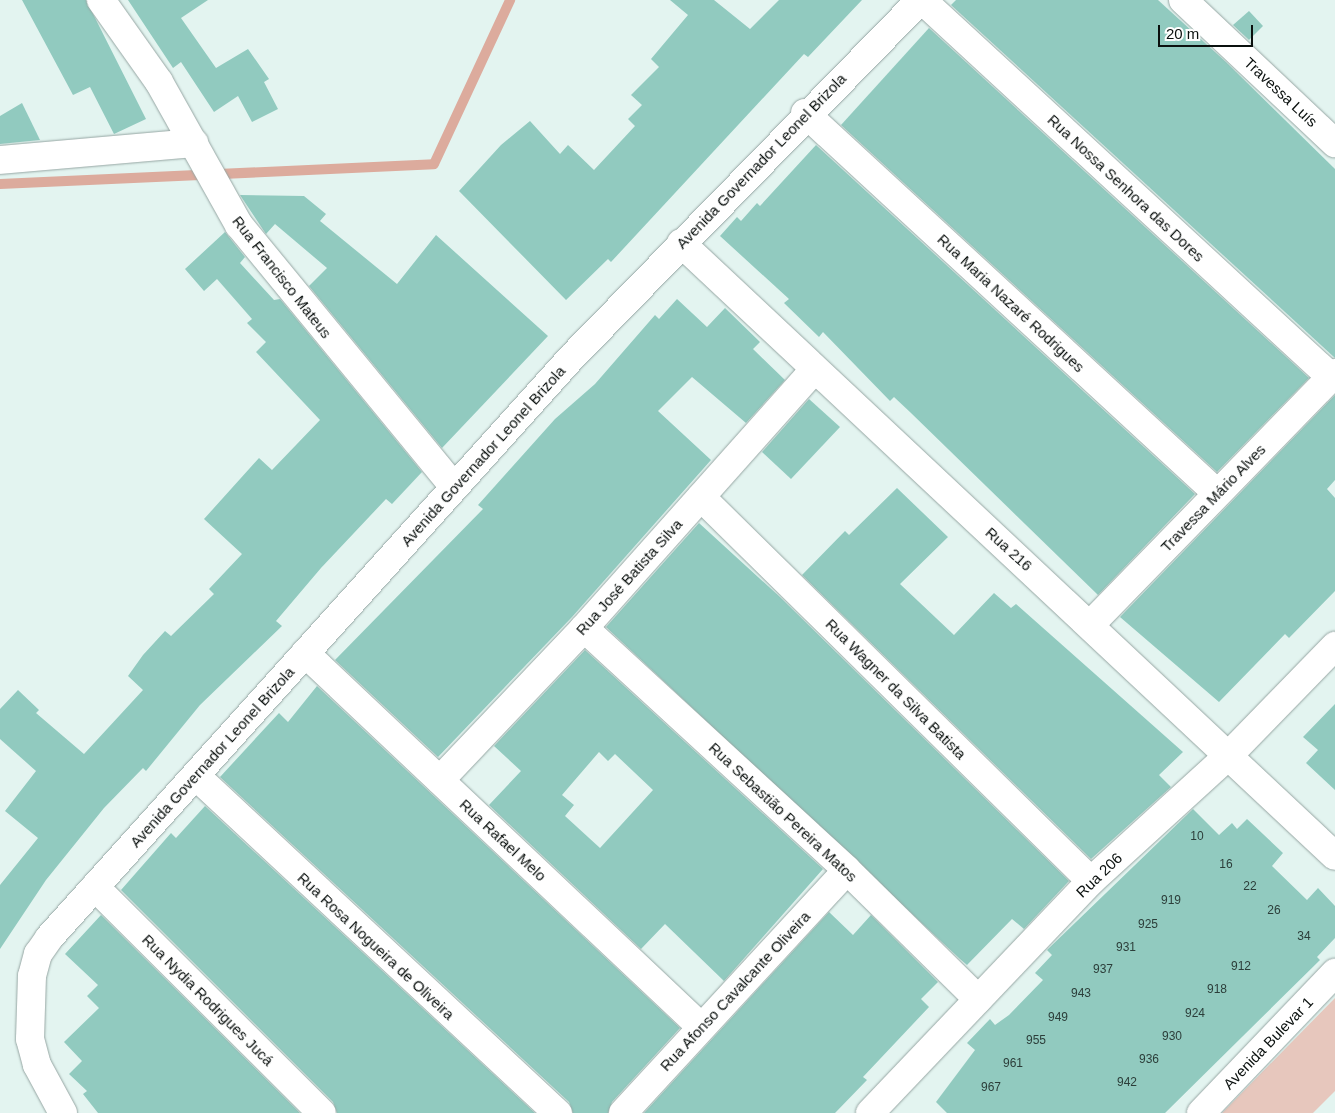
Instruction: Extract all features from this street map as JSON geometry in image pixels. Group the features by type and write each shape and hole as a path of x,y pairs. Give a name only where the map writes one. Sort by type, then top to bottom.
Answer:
{"street":[{"name":"Avenida Governador Leonel Brizola","path":"63,1113 36,1065 30,1039 36,961 60,925 454,487 681,243 806,113 921,0"},
{"name":"Rua Nossa Senhora das Dores","path":"921,0 1333,375"},
{"name":"Rua Francisco Mateus","path":"105,1 159,82 239,225 454,487"},
{"name":"Travessa Luís","path":"1196,4 1335,143"},
{"name":"Rua Maria Nazaré Rodrigues","path":"806,113 1217,492"},
{"path":"0,160 194,143"},
{"name":"Rua 216","path":"681,243 814,370 1230,754 1335,856"},
{"name":"Rua José Batista Silva","path":"440,780 584,628 814,370"},
{"name":"Travessa Mário Alves","path":"1091,624 1217,492 1333,375"},
{"name":"Rua Wagner da Silva Batista","path":"701,497 1091,881"},
{"name":"Rua Sebastião Pereira Matos","path":"584,628 847,870 978,999"},
{"name":"Rua 206","path":"870,1113 1091,881 1230,754 1335,646"},
{"name":"Rua Rafael Melo","path":"305,653 701,1027"},
{"name":"Rua Rosa Nogueira de Oliveira","path":"196,776 558,1113"},
{"name":"Rua Afonso Cavalcante Oliveira","path":"623,1113 847,870"},
{"name":"Rua Nydia Rodrigues Jucá","path":"95,887 322,1113"},
{"name":"Avenida Bulevar 1","path":"1200,1113 1335,973"}],"shaded area":[{"path":"1335,998 1335,1091 1313,1113 1222,1113"}],"building":[{"path":"22,0 86,0 146,119 114,134 90,87 73,95"},
{"path":"128,0 208,0 181,18 216,68 248,49 269,79 264,82 278,109 252,122 238,96 214,112 181,62 173,68"},
{"path":"670,0 714,0 750,29 779,0 862,0 808,57 804,54 611,262 608,259 566,300 459,191 501,145 530,121 560,154 568,145 594,170 635,126 628,119 642,105 631,95 659,67 651,59 688,15"},
{"path":"956,0 1158,0 1226,62 1335,169 1335,358 951,5"},
{"path":"1249,11 1263,26 1249,40 1233,25"},
{"path":"929,28 1309,378 1217,472 841,125"},
{"path":"22,103 40,140 0,144 0,116"},
{"path":"816,145 1195,494 1098,595 894,397 890,401 823,332 819,337 784,303 789,299 720,236 737,217 741,221 757,203 760,206"},
{"path":"240,195 304,196 326,214 320,221 397,284 436,235 548,336 442,448 309,286 327,268 275,224 266,234"},
{"path":"225,232 245,257 240,263 274,300 280,299 422,472 392,504 386,499 321,568 276,621 282,626 200,705 146,771 143,768 104,808 46,880 0,949 0,885 38,838 5,811 36,771 0,739 0,709 18,690 39,710 36,713 84,754 143,690 128,676 143,655 165,631 171,636 214,594 209,589 242,554 204,519 259,458 272,470 320,420 256,352 266,342 247,323 252,319 217,279 204,291 185,269"},
{"path":"677,299 707,327 725,308 760,342 753,349 785,380 746,423 692,377 658,411 711,460 572,617 438,757 335,660 483,509 478,505 555,419 595,384 655,315 659,319"},
{"path":"1335,395 1335,480 1327,489 1335,498 1335,591 1289,638 1285,634 1219,702 1120,617"},
{"path":"809,399 840,427 791,479 762,452"},
{"path":"897,488 948,537 900,584 954,635 994,593 1011,608 1016,604 1183,752 1159,775 1171,787 1091,859 802,575 845,531 849,535"},
{"path":"699,523 780,597 1069,881 1024,929 1012,919 967,965 606,627"},
{"path":"585,650 823,869 724,981 665,924 641,949 489,805 521,771 494,746","holes":["599,752 608,761 615,754 653,790 600,848 565,816 574,805 562,795"]},
{"path":"317,686 680,1028 612,1102 608,1113 573,1113 569,1102 220,777 279,713 288,722"},
{"path":"1335,704 1335,790 1306,763 1318,750 1303,737"},
{"path":"205,806 535,1113 337,1113 333,1102 121,890 171,833 176,838"},
{"path":"1193,809 1219,835 1232,823 1237,829 1247,819 1283,853 1272,866 1307,900 1318,888 1335,906 1335,938 1317,957 1320,960 1165,1113 947,1113 936,1102 975,1050 967,1043 990,1019 995,1025 1009,1015 1043,980 1035,973 1052,955 1047,950"},
{"path":"829,912 853,935 871,915 938,982 921,999 929,1007 863,1077 867,1080 835,1113 644,1113"},
{"path":"101,915 300,1113 98,1113 83,1094 87,1091 69,1074 82,1061 64,1042 99,1008 87,996 98,985 65,954"}],"waterway":[{"path":"0,184 434,164 510,0"}]}
